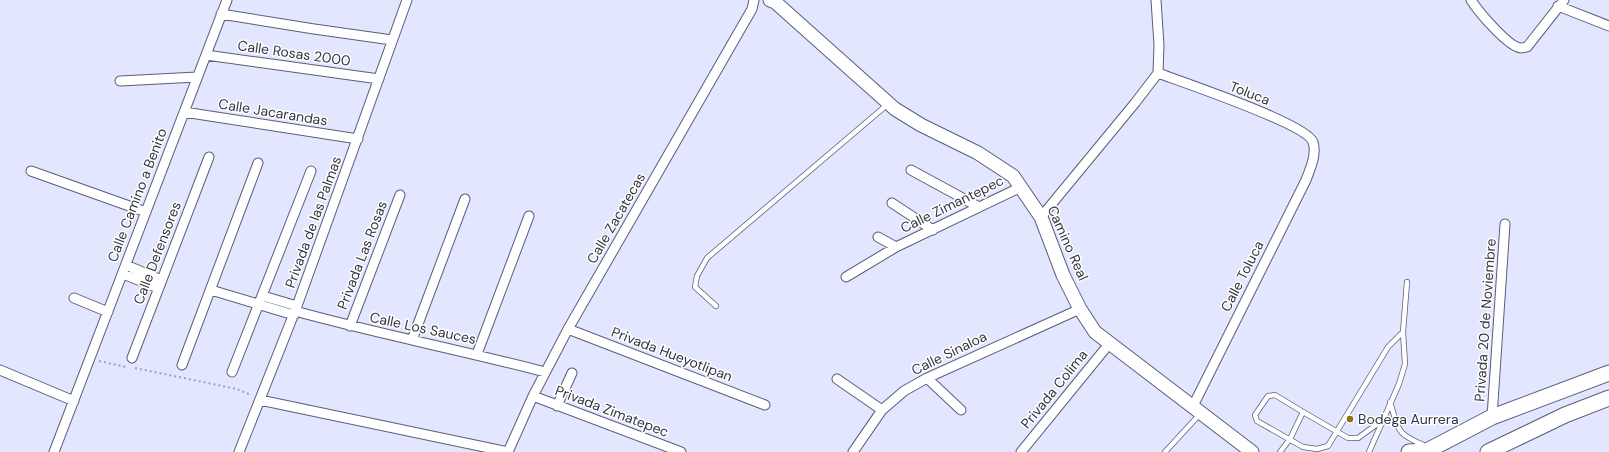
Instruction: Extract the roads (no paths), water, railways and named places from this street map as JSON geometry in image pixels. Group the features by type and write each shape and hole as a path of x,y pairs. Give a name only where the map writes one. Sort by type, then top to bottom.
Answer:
{"main road":[{"name":"Camino Real","path":"770,0 775,2 888,104 921,125 978,153 1013,176 1040,217 1063,275 1080,308 1096,332 1109,344 1252,452"},
{"path":"1409,452 1428,450 1492,417 1609,373"},
{"path":"1488,452 1565,415 1609,398"}],"street":[{"name":"Calle Camino a Benito","path":"54,452 227,0"},
{"name":"Privada de las Palmas","path":"239,452 295,310 407,0"},
{"name":"Calle Zacatecas","path":"508,452 545,372 752,9 754,0"},
{"path":"1040,217 1135,104 1158,73 1159,46 1156,0"},
{"path":"1471,0 1509,43 1521,48 1527,47 1561,3 1609,26"},
{"path":"222,14 392,40"},
{"name":"Calle Rosas 2000","path":"206,55 379,79"},
{"name":"Toluca","path":"1158,73 1281,120 1309,135 1314,142 1314,157"},
{"path":"120,81 197,77"},
{"name":"Calle Jacarandas","path":"184,112 358,139"},
{"name":"Calle Defensores","path":"132,358 209,157"},
{"name":"Calle Toluca","path":"1197,409 1306,180 1314,157"},
{"path":"182,365 258,163"},
{"path":"232,372 311,170"},
{"path":"911,170 979,207"},
{"path":"31,171 146,212"},
{"name":"Calle Zimantepec","path":"846,277 896,247 1021,187"},
{"name":"Privada Las Rosas","path":"350,326 400,195"},
{"path":"412,340 465,199"},
{"path":"892,203 933,230"},
{"path":"477,354 530,216"},
{"name":"Privada 20 de Noviembre","path":"1492,417 1505,224"},
{"path":"878,237 896,247"},
{"path":"124,269 160,284"},
{"path":"211,290 259,305 295,310"},
{"path":"263,296 295,310"},
{"path":"74,298 108,312"},
{"name":"Calle Sinaloa","path":"853,452 882,410 904,391 928,378 1080,308"},
{"name":"Calle Los Sauces","path":"295,310 350,326 477,354 545,372"},
{"name":"Privada Hueyotlipan","path":"568,330 766,405"},
{"name":"Privada Colima","path":"1021,452 1109,344"},
{"path":"0,370 74,401"},
{"path":"557,406 572,373"},
{"path":"928,378 961,410"},
{"path":"837,379 882,410"},
{"name":"Privada Zimatepec","path":"533,396 681,452"},
{"path":"260,400 508,452"}],"lane":[{"path":"716,306 695,287 697,276 707,258 888,104"},
{"path":"1369,452 1381,421 1399,384 1405,364 1402,332 1407,282"},
{"path":"1381,421 1358,438 1348,438 1339,431 1271,394 1255,415 1257,421 1290,438 1303,447 1317,449 1328,446 1339,431 1388,347 1402,332"},
{"path":"1390,402 1398,430 1408,439 1428,450"},
{"path":"1165,452 1197,409"},
{"path":"1280,452 1290,438 1303,412"}],"place":[{"name":"Bodega Aurrera","path":"1350,419"}]}
